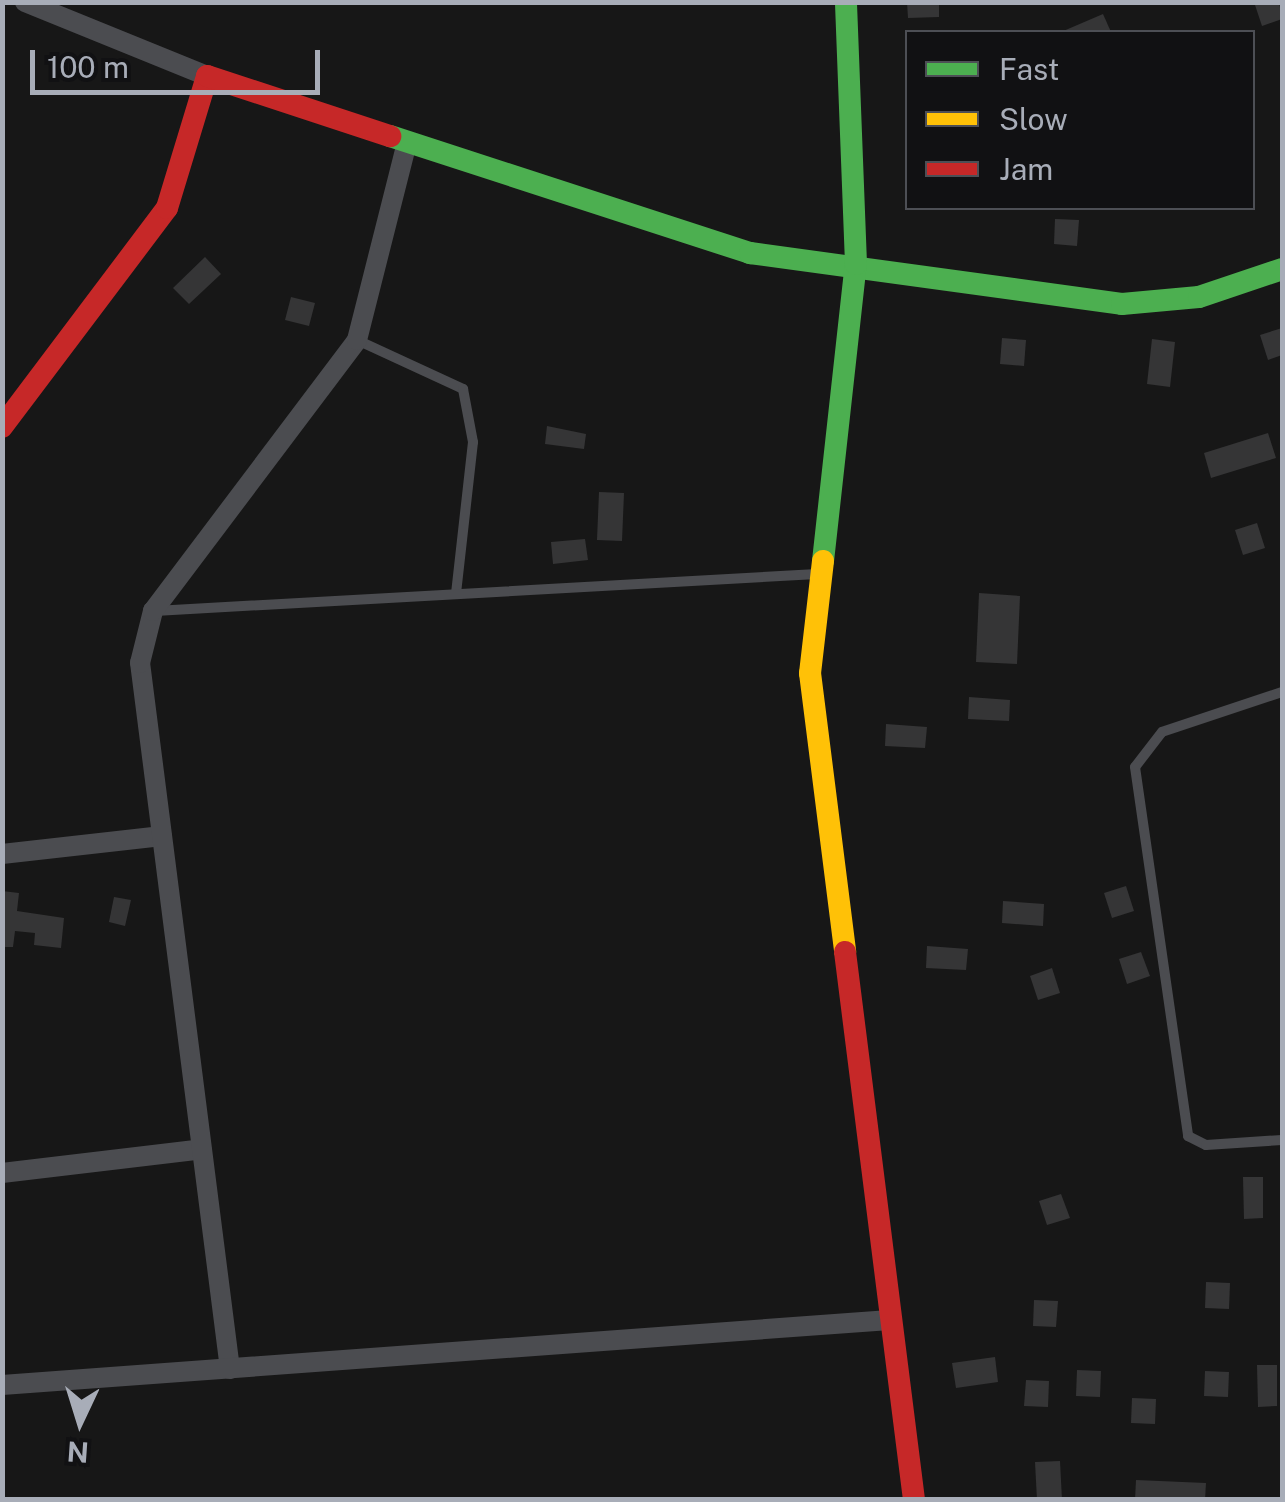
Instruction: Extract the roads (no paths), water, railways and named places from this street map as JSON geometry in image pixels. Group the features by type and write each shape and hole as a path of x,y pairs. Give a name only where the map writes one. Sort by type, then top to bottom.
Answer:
{"street":[{"path":"25,2 207,76 750,253 856,264 1122,304 1199,297 1282,269"},
{"path":"846,2 856,264 818,574 810,673 914,1500"},
{"path":"2,427 167,208 207,76"},
{"path":"230,1369 140,663 154,611 357,340 407,142"},
{"path":"2,854 162,836"},
{"path":"2,1173 202,1149"},
{"path":"2,1385 890,1320"}],"lane":[{"path":"357,340 463,389 473,442 456,594"},
{"path":"154,611 818,574"},
{"path":"1282,692 1162,732 1134,767 1188,1136 1206,1145 1282,1140"}]}
